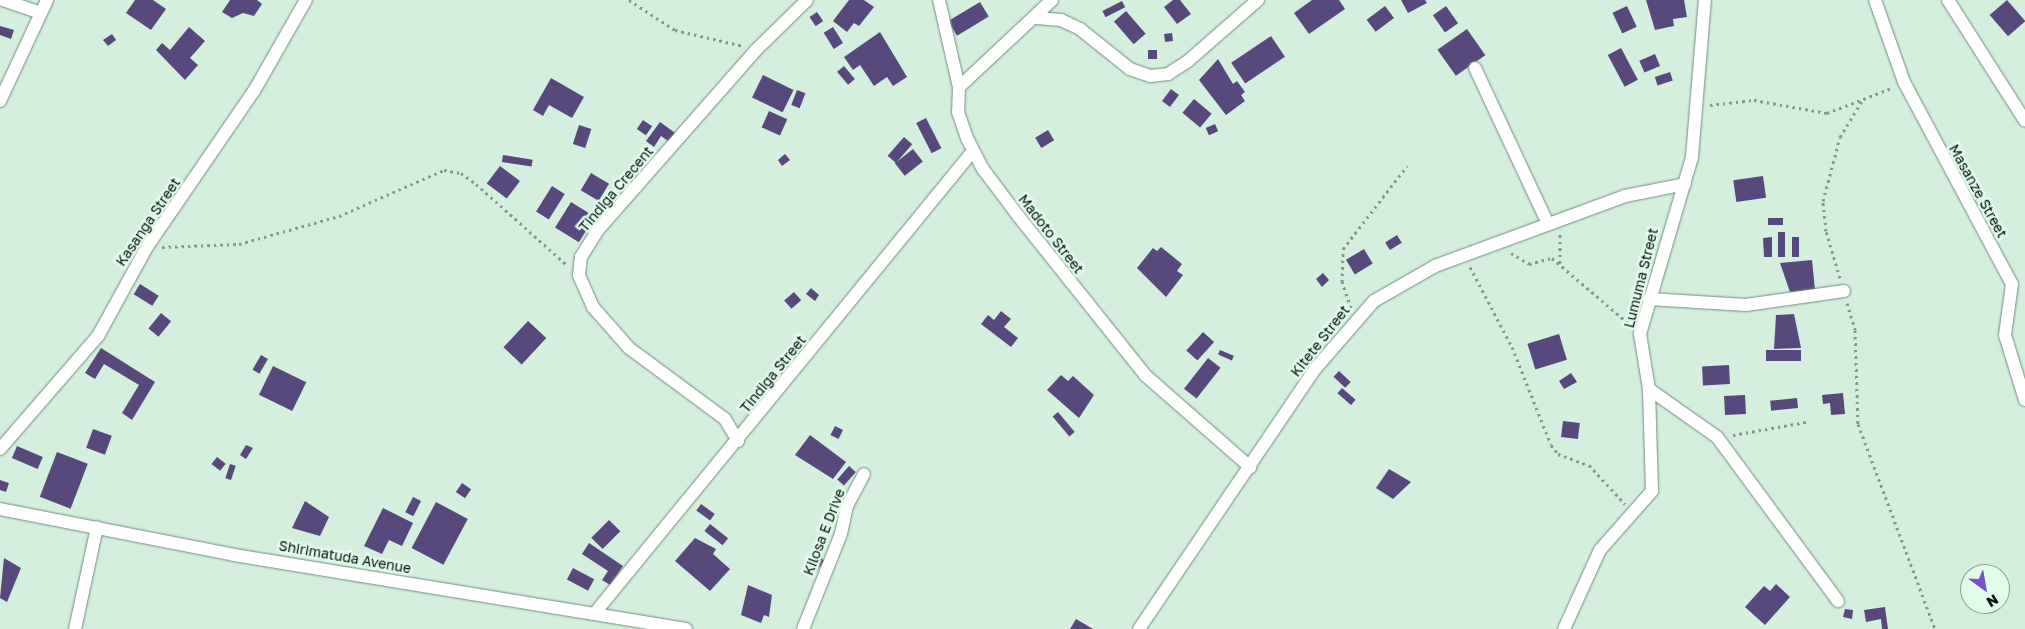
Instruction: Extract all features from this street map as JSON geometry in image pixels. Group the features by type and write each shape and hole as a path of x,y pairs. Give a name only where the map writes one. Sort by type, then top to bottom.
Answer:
{"street":[{"path":"3,0 41,13"},
{"path":"0,101 46,0"},
{"name":"Kasanga Street","path":"0,448 98,336 146,247 254,91 306,0"},
{"name":"Tindiga Crecent","path":"579,275 581,256 597,231 756,50 807,0"},
{"name":"Madoto Street","path":"939,0 960,87 958,112 973,151 1019,217 1145,375 1250,467"},
{"path":"960,87 1037,18 1052,0"},
{"path":"1037,18 1062,20 1080,29 1130,69 1150,76 1168,74 1188,61 1258,0"},
{"name":"Lumuma Street","path":"1564,629 1600,550 1652,492 1650,389 1640,334 1685,184 1698,107 1706,0"},
{"name":"Masanze Street","path":"1875,0 1904,82 2012,284 2005,335 2025,400"},
{"path":"1948,0 2025,121"},
{"path":"1475,68 1553,222"},
{"name":"Tindiga Street","path":"594,614 738,441 973,151"},
{"name":"Kitete Street","path":"1139,629 1355,318 1409,278 1625,196 1685,184"},
{"path":"579,275 593,307 630,348 725,419 738,441"},
{"path":"1649,299 1746,305 1844,291"},
{"path":"1650,389 1717,437 1838,601"},
{"name":"Kilosa E Drive","path":"803,629 841,534 847,506 864,474"},
{"name":"Shirimatuda Avenue","path":"0,509 686,629"},
{"path":"75,629 97,527"}],"path":[{"path":"629,0 675,30 756,50"},
{"path":"1698,107 1754,100 1827,113 1862,101 1904,82"},
{"path":"1862,101 1840,137 1823,201 1826,231 1855,330 1858,424 1935,629"},
{"path":"1355,318 1342,282 1344,249 1407,166"},
{"path":"146,247 239,244 338,216 453,170 476,184 579,275"},
{"path":"1553,222 1560,263"},
{"path":"1497,244 1529,264 1548,256 1560,263 1640,334"},
{"path":"1464,256 1512,347 1551,445 1558,454 1589,465 1633,514"},
{"path":"1717,437 1806,422"}],"building":[{"path":"135,0 153,0 166,9 151,30 126,13"},
{"path":"230,0 257,0 262,4 254,16 243,13 232,18 222,12"},
{"path":"849,0 864,0 874,7 859,26 854,23 847,32 833,21"},
{"path":"1173,0 1180,0 1191,14 1177,24 1164,7"},
{"path":"1312,0 1339,0 1345,9 1309,34 1294,13"},
{"path":"1401,0 1425,0 1427,3 1408,13"},
{"path":"1646,0 1684,0 1687,17 1673,19 1674,26 1655,30"},
{"path":"2007,0 2025,21 2008,36 1990,15"},
{"path":"1122,1 1125,7 1106,17 1102,11"},
{"path":"980,2 989,17 957,36 948,21"},
{"path":"1385,6 1394,18 1376,32 1367,20"},
{"path":"1446,6 1458,23 1445,32 1433,15"},
{"path":"1627,6 1637,27 1622,34 1612,13"},
{"path":"1126,11 1146,34 1134,44 1114,21"},
{"path":"817,12 823,21 816,26 810,17"},
{"path":"0,26 14,30 11,39 0,35"},
{"path":"189,27 205,41 190,58 198,65 185,80 156,50 162,43 170,50"},
{"path":"833,27 843,43 834,49 824,33"},
{"path":"1467,29 1485,55 1456,76 1438,50"},
{"path":"880,32 907,77 893,86 887,77 874,86 860,65 853,70 844,57"},
{"path":"1172,33 1173,41 1165,42 1164,34"},
{"path":"112,34 116,40 108,46 103,40"},
{"path":"1271,36 1285,57 1245,84 1231,63"},
{"path":"1621,48 1638,80 1625,87 1608,55"},
{"path":"1148,50 1157,50 1157,59 1148,59"},
{"path":"1655,54 1660,66 1644,73 1639,61"},
{"path":"1218,59 1233,84 1237,81 1245,92 1241,95 1245,101 1226,115 1199,80"},
{"path":"844,66 855,79 848,85 837,72"},
{"path":"1670,72 1673,81 1658,86 1655,77"},
{"path":"763,75 794,90 783,112 752,97"},
{"path":"551,78 584,97 572,118 549,105 543,116 533,110"},
{"path":"1171,89 1179,95 1170,107 1162,101"},
{"path":"797,90 805,93 800,108 791,105"},
{"path":"1194,99 1212,114 1200,128 1182,113"},
{"path":"769,111 787,119 780,136 762,127"},
{"path":"926,118 941,148 932,153 916,123"},
{"path":"643,120 652,126 646,135 637,129"},
{"path":"660,122 678,135 672,144 661,136 654,147 646,141"},
{"path":"1215,124 1218,131 1209,135 1206,128"},
{"path":"579,125 591,129 585,148 573,144"},
{"path":"1048,130 1054,140 1041,148 1035,138"},
{"path":"904,137 912,144 896,163 888,156"},
{"path":"913,149 923,162 905,176 895,163"},
{"path":"785,154 790,160 782,166 778,160"},
{"path":"503,155 533,160 532,167 502,162"},
{"path":"500,166 520,181 507,199 487,184"},
{"path":"591,173 609,184 599,201 581,190"},
{"path":"1763,176 1766,198 1736,202 1733,180"},
{"path":"552,186 565,194 549,219 536,211"},
{"path":"571,202 595,217 579,242 555,227"},
{"path":"1768,218 1783,218 1783,225 1768,225"},
{"path":"1778,232 1785,232 1785,257 1778,257"},
{"path":"1397,235 1402,243 1390,250 1385,242"},
{"path":"1772,237 1772,257 1764,257 1763,238"},
{"path":"1792,237 1799,237 1799,257 1792,257"},
{"path":"1161,247 1182,264 1177,271 1183,275 1166,297 1137,268 1153,248 1157,251"},
{"path":"1364,249 1373,264 1355,274 1346,260"},
{"path":"1812,260 1815,290 1790,292 1780,263"},
{"path":"1323,273 1329,280 1322,287 1316,279"},
{"path":"140,284 159,296 152,306 134,294"},
{"path":"811,288 819,295 815,301 806,294"},
{"path":"794,292 801,300 791,309 784,301"},
{"path":"1001,311 1011,319 1004,327 1018,338 1011,347 981,324 988,315 994,320"},
{"path":"161,313 171,321 159,337 148,329"},
{"path":"1794,314 1801,348 1774,349 1776,315"},
{"path":"528,321 546,338 522,364 503,347"},
{"path":"1203,332 1214,342 1197,361 1186,351"},
{"path":"1559,334 1567,360 1535,369 1527,344"},
{"path":"101,348 155,382 132,420 122,413 139,385 104,364 95,379 85,373"},
{"path":"1220,350 1234,356 1232,360 1218,355"},
{"path":"1766,350 1801,350 1801,361 1766,361"},
{"path":"261,355 268,359 259,374 252,370"},
{"path":"1208,358 1221,368 1197,399 1184,389"},
{"path":"1729,365 1730,384 1703,385 1702,366"},
{"path":"273,366 306,382 292,411 259,395"},
{"path":"1339,371 1351,382 1345,388 1334,377"},
{"path":"1571,373 1577,382 1564,389 1559,381"},
{"path":"1061,375 1068,381 1073,376 1094,395 1079,418 1047,390"},
{"path":"1342,388 1356,400 1351,405 1337,393"},
{"path":"1843,393 1845,414 1831,415 1830,403 1823,404 1822,395"},
{"path":"1745,395 1746,414 1725,415 1724,396"},
{"path":"1797,398 1798,408 1771,411 1770,401"},
{"path":"1058,412 1075,432 1069,436 1053,416"},
{"path":"1563,421 1580,423 1578,439 1561,437"},
{"path":"835,426 843,430 838,439 830,435"},
{"path":"93,429 112,436 105,455 86,448"},
{"path":"810,435 846,462 833,479 795,455"},
{"path":"246,445 253,448 246,459 240,455"},
{"path":"17,446 43,457 38,469 12,458"},
{"path":"57,452 88,464 71,509 40,497"},
{"path":"217,457 226,464 220,471 211,464"},
{"path":"230,464 236,466 231,480 225,478"},
{"path":"849,466 856,472 844,485 837,480"},
{"path":"1389,469 1411,482 1393,499 1376,488"},
{"path":"0,480 9,483 6,492 0,490"},
{"path":"462,483 471,489 465,498 456,492"},
{"path":"413,497 421,501 413,516 405,512"},
{"path":"305,501 329,517 320,536 292,528"},
{"path":"436,502 468,519 443,565 412,548"},
{"path":"701,504 715,514 710,520 696,510"},
{"path":"383,508 413,523 402,546 389,540 382,554 364,546"},
{"path":"609,520 620,531 603,549 591,538"},
{"path":"710,524 728,538 723,545 704,531"},
{"path":"695,538 716,549 713,554 730,569 710,591 675,561"},
{"path":"589,543 623,566 610,585 602,580 608,571 582,554"},
{"path":"816,554 825,561 815,573 806,567"},
{"path":"4,558 21,568 7,602 0,598"},
{"path":"573,568 594,579 588,591 567,579"},
{"path":"1776,584 1790,597 1765,625 1745,607 1764,586 1770,591"},
{"path":"748,585 772,595 769,617 764,615 761,623 741,615"},
{"path":"1885,607 1888,629 1882,629 1881,619 1866,622 1864,610"},
{"path":"1845,609 1853,610 1852,619 1843,617"},
{"path":"1076,619 1093,629 1070,629"}]}
